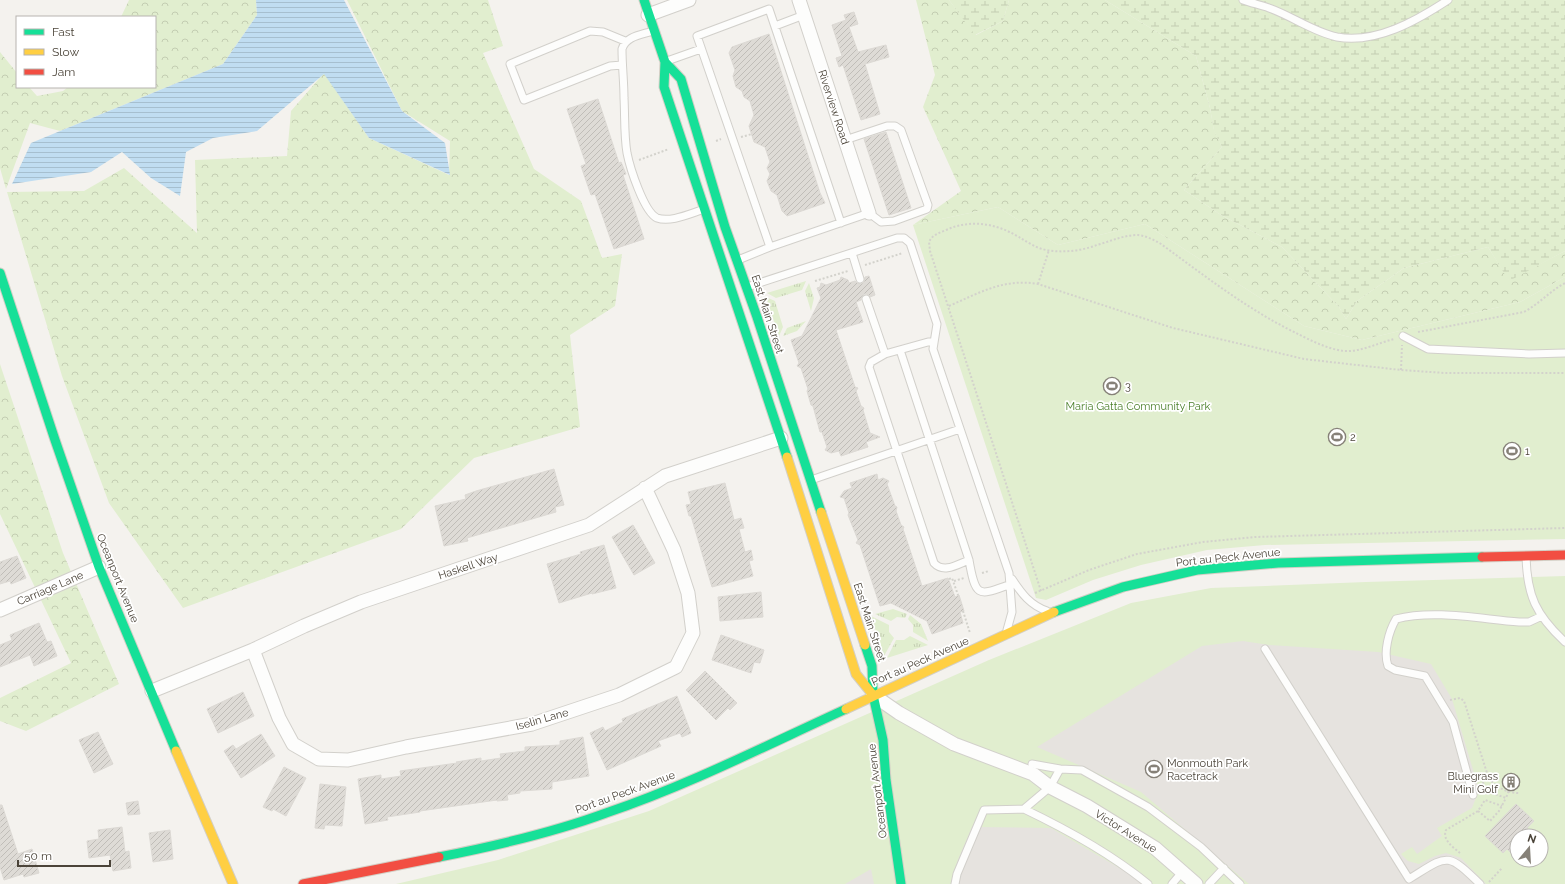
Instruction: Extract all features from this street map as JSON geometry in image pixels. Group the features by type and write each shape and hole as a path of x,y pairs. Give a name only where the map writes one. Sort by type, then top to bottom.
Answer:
{"street":[{"name":"East Main Street","path":"644,0 653,31 665,62 681,79 724,221 872,666 873,695"},
{"path":"648,15 689,0"},
{"name":"Riverview Road","path":"799,0 870,213"},
{"name":"East Main Street","path":"665,62 664,87 781,438 856,674 873,695"},
{"name":"Oceanport Avenue","path":"0,273 99,567 233,884"},
{"name":"Haskell Way","path":"152,691 253,650 304,626 361,602 589,525 665,476 781,438"},
{"name":"Iselin Lane","path":"253,650 279,718 293,744 318,759 348,760 406,747 532,724 620,694 676,667 692,633 688,593 674,550 645,488"},
{"name":"Port au Peck Avenue","path":"303,884 463,852 534,835 629,806 678,786 1055,612 1123,587 1197,570 1278,563 1565,555"},
{"name":"Carriage Lane","path":"0,610 99,567"},
{"name":"Oceanport Avenue","path":"873,695 883,740 886,780 901,884"},
{"name":"Victor Avenue","path":"873,695 899,714 954,744 1028,772 1050,787 1087,806 1155,848 1196,884"},
{"path":"954,744 970,742 977,743 1032,764 1041,771 1050,787"}],"lane":[{"path":"1243,0 1270,8 1323,33 1336,37 1358,39 1379,35 1412,22 1448,0"},
{"path":"770,247 696,36 769,9 842,223"},
{"path":"775,26 804,15"},
{"path":"622,65 610,66 524,100 510,64 590,31 603,32 626,42"},
{"path":"653,31 629,39 622,50 628,156 641,196 648,210 653,216 659,219 666,219 705,209"},
{"path":"665,62 701,49"},
{"path":"723,266 770,247 870,213 881,222 894,221 926,209 928,205 901,130 896,126 887,126 845,140"},
{"path":"747,287 897,238 904,238 910,242 937,324 933,349 1012,583 1010,623 1005,635"},
{"path":"852,253 860,279"},
{"path":"866,298 885,354"},
{"path":"1403,336 1428,349 1529,354 1565,353"},
{"path":"934,342 928,342 885,354 871,362 869,367 934,563 939,568 946,568 969,560"},
{"path":"900,350 969,560 971,573 978,590 986,593 1012,583"},
{"path":"811,480 960,429"},
{"path":"1526,556 1527,577 1535,608 1565,642"},
{"path":"1012,583 1033,605 1055,612"},
{"path":"994,590 999,589 1006,592 1010,598 1012,607"},
{"path":"1473,795 1453,722 1425,676 1395,670 1388,666 1386,660 1391,627 1396,619 1418,615 1445,615 1519,622 1529,622 1542,616"},
{"path":"1264,649 1409,879 1438,861 1445,859 1458,864 1480,884"},
{"path":"1032,764 1060,769 1082,770 1148,807 1201,847 1240,884"},
{"path":"1024,809 1050,787 1060,769"},
{"path":"956,884 957,874 984,810 1024,809 1082,838 1111,856 1148,884"},
{"path":"1209,884 1224,868"},
{"path":"1172,884 1183,871"}],"path":[{"path":"740,138 752,134"},
{"path":"636,161 670,149"},
{"path":"1041,591 929,246 932,238 949,229 966,224 983,224 998,227 1028,243 1049,250 1072,251 1096,246 1124,236 1140,235 1161,244 1261,315 1322,345 1343,350 1356,350 1403,336 1447,326 1524,312 1532,308 1552,290 1565,283"},
{"path":"1038,284 1049,250"},
{"path":"862,266 905,252"},
{"path":"815,281 849,270"},
{"path":"949,306 1004,284 1024,282 1038,284 1173,328 1304,359 1401,370 1488,374 1565,373"},
{"path":"1401,370 1403,336"},
{"path":"1032,595 1089,570 1137,554 1203,542 1255,538 1565,528"},
{"path":"954,582 967,577"},
{"path":"949,579 952,578 958,595"},
{"path":"963,611 970,633"},
{"path":"1441,702 1457,698 1464,701 1488,776 1492,783 1509,791 1519,793"},
{"path":"1469,780 1480,774 1486,790 1506,798"},
{"path":"1478,811 1490,821 1502,806 1510,788"},
{"path":"1463,856 1448,842 1445,837 1445,831 1478,811 1485,800 1502,806"},
{"path":"1488,881 1502,868"}],"green space":[{"path":"129,0 256,0 257,15 223,64 60,131 30,123 6,189 0,168 0,52 16,72 16,88 30,88 37,96 63,91 67,88 156,88 156,16 121,16"},
{"path":"347,0 488,0 503,46 483,53 534,169 581,201 602,258 622,254 615,306 570,335 580,427 474,458 401,529 183,608 109,503 62,376 7,192 84,191 124,168 197,233 195,160 287,156 291,111 324,73 369,138 449,175 450,141 402,111"},
{"path":"916,0 949,0 976,35 1003,21 1009,0 1105,0 1196,56 1210,108 1214,130 1222,147 1184,190 1221,215 1282,247 1339,307 1346,319 1357,301 1404,268 1488,247 1509,280 1565,251 1565,277 1520,302 1362,340 1304,326 1145,224 1058,245 998,207 913,225 961,191 923,107 935,75"},
{"path":"949,0 1009,0 1003,21 975,35"},
{"path":"1105,0 1565,0 1565,251 1509,281 1488,247 1404,268 1357,301 1346,319 1339,307 1282,247 1221,215 1184,190 1222,147 1214,131 1210,108 1196,56"},
{"name":"Maria Gatta Community Park","path":"998,207 1058,245 1145,224 1304,326 1362,340 1520,302 1565,277 1565,539 1265,545 1207,550 1141,565 1093,580 1046,600 1036,598 913,225"},
{"path":"806,281 802,290 776,298 767,293"},
{"path":"809,283 814,298 811,311 805,291"},
{"path":"766,297 775,301 783,327 779,336"},
{"path":"806,321 797,331 783,336 787,328"},
{"path":"0,364 63,553 119,684 26,731 0,721 0,698 71,663 0,514"},
{"name":"Monmouth Park Racetrack","path":"1565,576 1565,884 396,884 498,860 649,811 989,660 1131,603 1211,588"},
{"path":"893,609 907,614 905,618 897,617 891,621 875,614"},
{"path":"910,615 921,624 928,641 913,632 913,625 908,619"},
{"path":"871,616 889,625 889,632 894,638 884,656"},
{"path":"910,636 928,645 887,658 896,640 904,640"}],"shaded area":[{"path":"1243,641 1269,645 1378,652 1431,664 1452,699 1479,790 1472,808 1437,828 1442,836 1417,854 1412,847 1401,854 1408,861 1419,864 1435,856 1446,853 1461,858 1486,884 1249,884 1141,792 1037,747 1202,646"},
{"path":"972,827 1051,828 1128,873 1142,884 952,884 957,862"},
{"path":"871,869 874,884 845,884"}],"water":[{"path":"256,0 344,0 402,111 445,143 450,175 369,138 324,74 257,131 213,138 186,152 180,196 151,178 122,152 91,172 12,184 31,143 223,64 257,15"}],"building":[{"path":"854,12 858,24 849,27 858,52 886,45 889,57 865,64 880,114 861,120 843,65 839,67 836,58 842,56 832,25 846,20 844,15"},
{"path":"769,34 820,193 825,203 787,216 782,211 777,195 771,191 767,181 770,174 767,168 770,162 765,147 754,142 749,126 754,115 750,101 744,97 742,91 736,87 733,76 735,70 729,53 732,47"},
{"path":"598,99 619,163 621,162 626,174 623,175 644,239 614,249 595,194 591,195 581,166 586,164 567,109"},
{"path":"886,132 911,208 889,215 864,139"},
{"path":"869,276 875,295 870,297 867,294 864,294 861,300 856,302 863,322 836,330 855,387 858,388 856,391 861,406 864,408 863,410 870,433 880,437 866,442 868,447 841,456 839,451 831,453 825,450 827,447 822,432 820,432 813,406 811,405 807,391 808,389 801,368 797,366 799,363 791,340 802,336 821,298 817,288 820,287 821,283 826,285 840,280 841,277 848,280 849,283 855,281 861,284 864,282 865,277"},
{"path":"554,469 564,505 555,507 556,512 467,538 468,541 444,546 435,506 466,499 465,495 476,491"},
{"path":"877,474 878,480 883,478 889,481 887,484 895,506 897,507 896,511 901,525 904,527 903,529 922,586 948,578 955,597 959,595 964,611 960,612 963,623 932,634 927,621 891,603 880,606 860,545 856,543 858,540 848,515 849,513 844,498 840,497 844,491 852,488 850,483"},
{"path":"725,483 734,520 741,518 744,528 739,529 745,552 751,550 753,560 749,561 753,576 712,587 691,516 689,516 686,505 691,504 688,492"},
{"path":"633,525 655,563 634,575 612,537"},
{"path":"604,545 616,588 592,593 559,603 547,564 581,554 580,552"},
{"path":"17,556 26,578 11,584 10,581 0,584 0,562"},
{"path":"761,592 763,617 720,621 718,597"},
{"path":"39,623 47,642 51,641 57,656 34,666 30,655 0,667 0,645 12,640 10,635"},
{"path":"721,635 764,650 760,663 754,662 751,673 712,660"},
{"path":"705,671 737,703 730,710 728,708 716,720 686,690"},
{"path":"243,692 254,716 218,733 207,709"},
{"path":"677,696 691,733 682,737 680,733 658,741 661,746 607,770 590,733 603,727 605,731 623,722 622,719"},
{"path":"98,732 113,764 94,773 79,740"},
{"path":"261,734 275,756 241,778 224,751 233,745 236,749"},
{"path":"583,737 589,776 552,782 552,789 520,791 520,793 507,795 508,800 497,800 420,811 387,817 388,820 365,824 358,779 381,775 381,779 401,776 400,771 481,758 481,761 501,758 500,754 525,751 525,747 560,745 560,741"},
{"path":"284,767 306,778 286,816 273,809 272,811 263,807"},
{"name":"Bluegrass Mini Golf","path":"1505,775 1520,780 1517,789 1502,784"},
{"path":"320,784 346,787 342,826 325,825 324,829 315,828"},
{"path":"138,801 140,814 128,815 126,803"},
{"path":"1516,804 1534,821 1527,828 1509,828 1509,851 1507,849 1503,853 1485,836"},
{"path":"0,805 2,805 18,854 32,849 39,873 24,877 23,874 4,880 0,867"},
{"path":"122,827 125,852 129,851 131,868 113,871 110,855 89,858 87,841 99,839 98,830"},
{"path":"170,830 173,859 153,862 149,833"}],"traffic: fast":[{"path":"644,0 665,62 664,87 787,457"},
{"path":"665,62 681,79 725,227 757,317 821,512"},
{"path":"0,273 99,567 176,751"},
{"path":"1054,612 1123,587 1197,570 1278,563 1482,557"},
{"path":"865,645 872,666 873,695 883,740 886,780 901,884"},
{"path":"439,857 502,844 544,833 637,802 728,764 846,709"}],"traffic: slow":[{"path":"787,457 856,674 873,695"},
{"path":"821,512 865,645"},
{"path":"846,709 1054,612"},
{"path":"176,751 233,884"}],"traffic: jam":[{"path":"1482,557 1565,555"},
{"path":"303,884 439,857"}],"place":[{"name":"3","path":"1112,386"},
{"name":"2","path":"1337,437"},
{"name":"1","path":"1512,451"},
{"name":"Monmouth Park Racetrack","path":"1154,769"},
{"name":"Bluegrass Mini Golf","path":"1511,782"}]}
